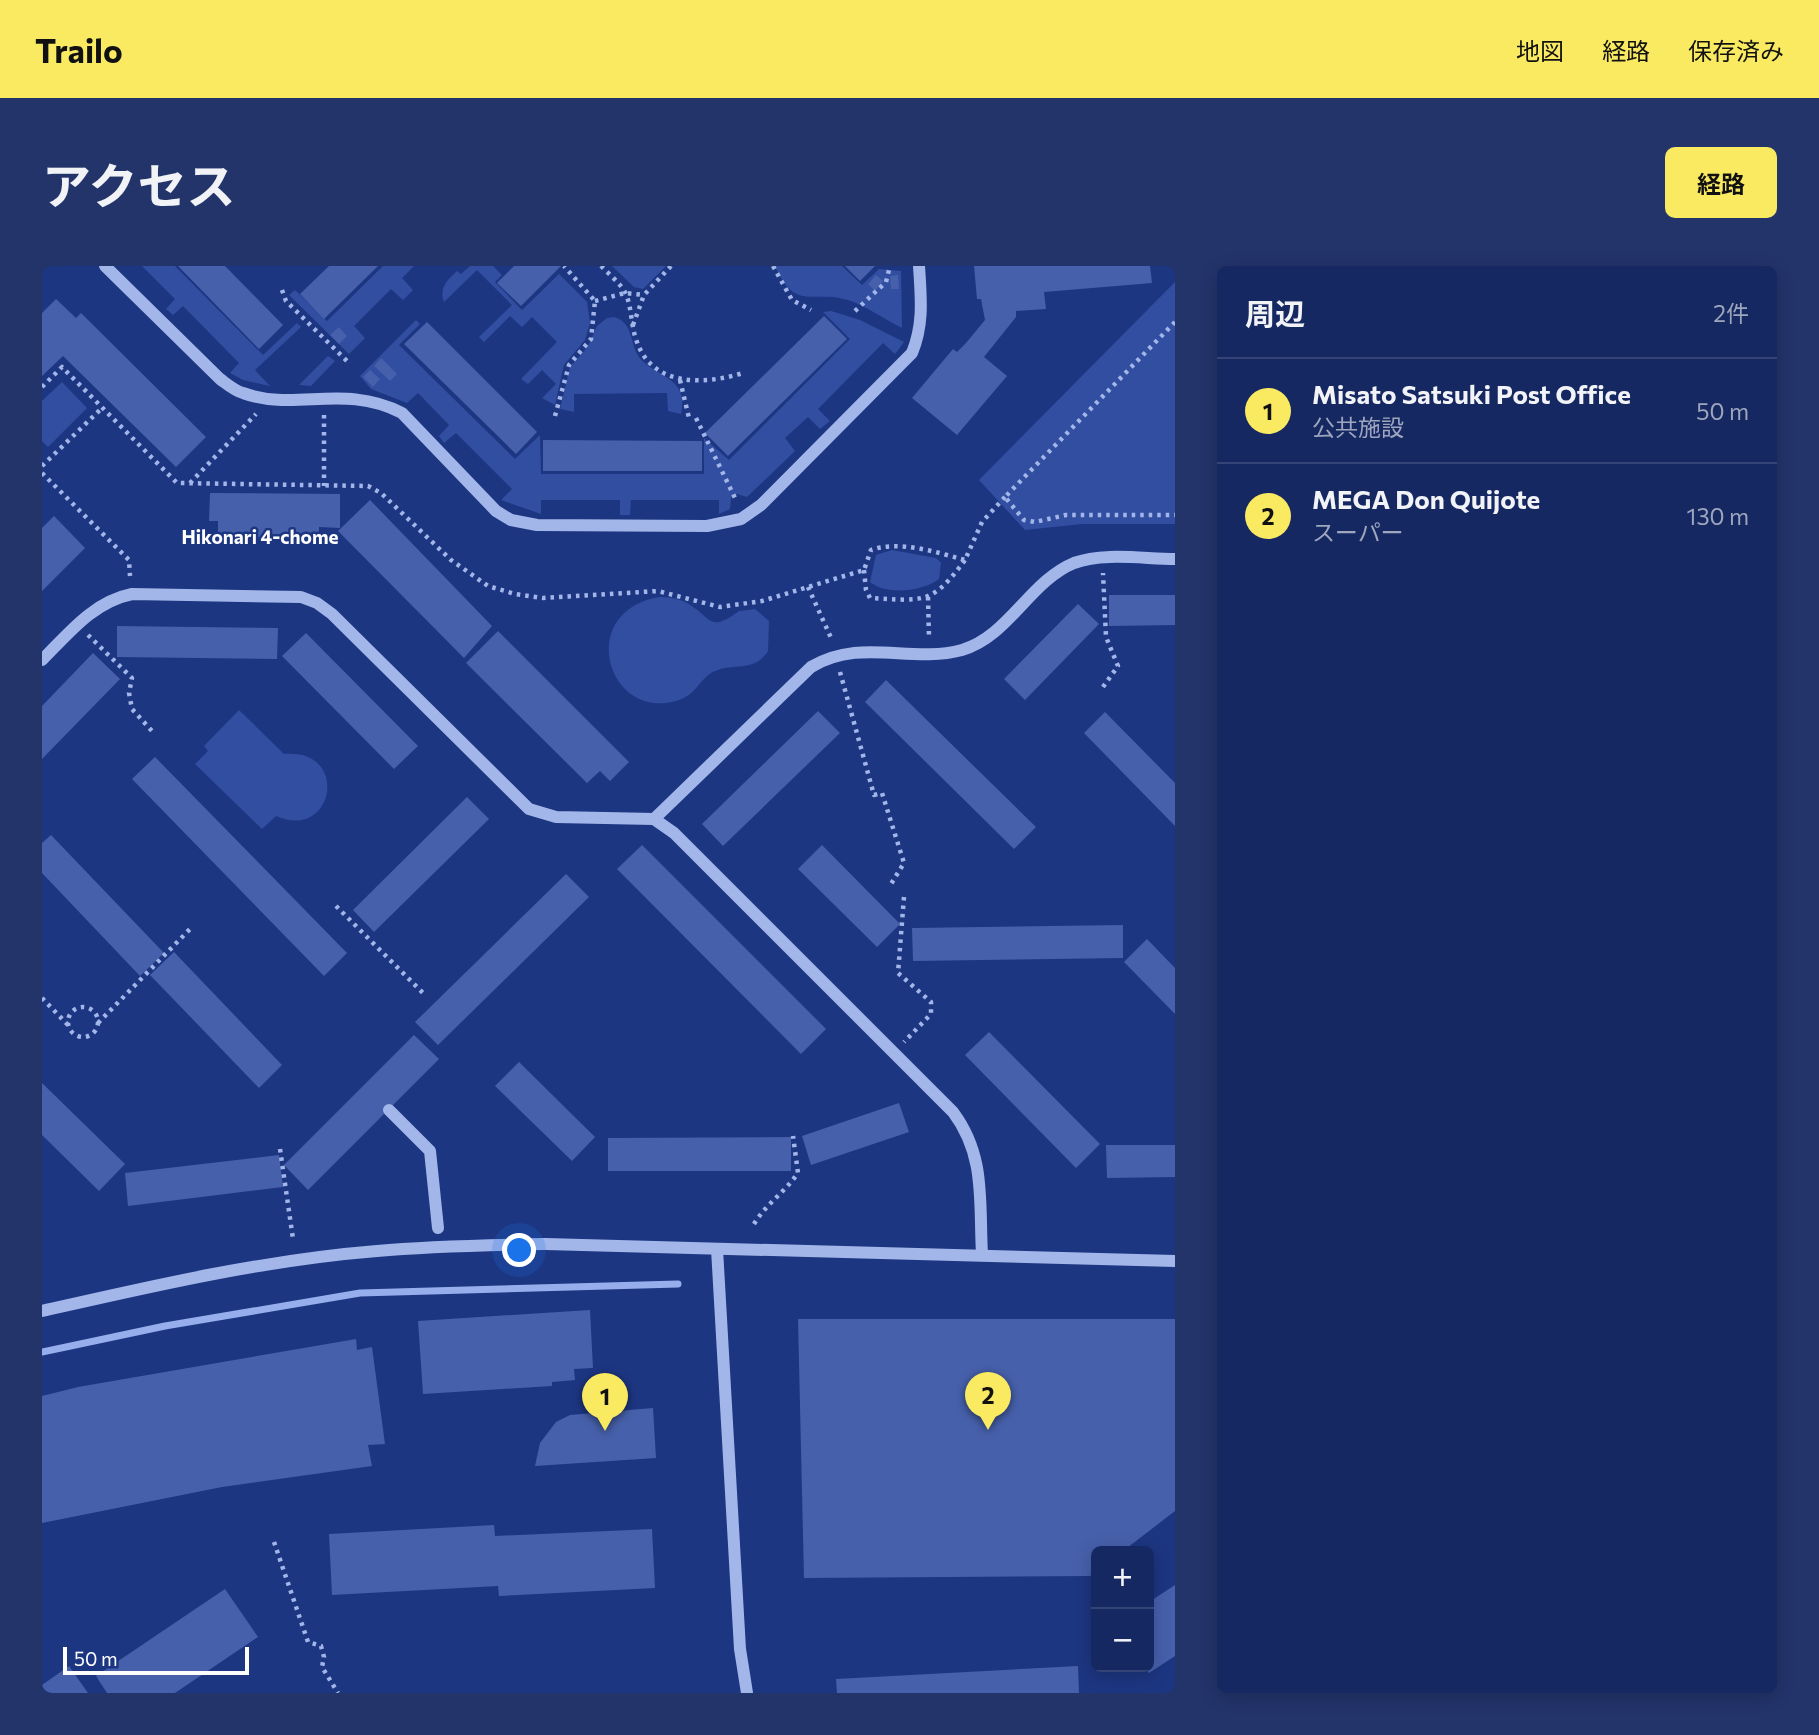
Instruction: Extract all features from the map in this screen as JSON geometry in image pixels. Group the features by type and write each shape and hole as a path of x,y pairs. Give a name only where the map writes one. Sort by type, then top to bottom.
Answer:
{"street":[{"path":"105,266 220,380 242,393 264,398 360,398 382,403 402,413 496,511 511,520 537,525 707,526 725,524 745,517 761,505 912,354 920,334 922,315 919,266"},
{"path":"654,819 811,667 838,654 962,650 982,642 1062,569 1078,562 1103,559 1175,559"},
{"path":"42,660 78,625 112,598 132,594 285,594 317,603 529,809 556,817 654,819 674,833 953,1112 968,1132 977,1156 982,1254"},
{"path":"388,1110 430,1152 438,1228"},
{"path":"42,1311 223,1272 376,1251 547,1244 1175,1261"},
{"path":"718,1249 740,1650 747,1693"}],"path":[{"path":"555,416 569,365 591,339 595,301 564,266"},
{"path":"601,266 625,293 644,358 655,368 680,380 715,380 743,373"},
{"path":"633,326 644,295 671,266"},
{"path":"773,266 792,300 811,310"},
{"path":"855,311 886,282 890,266"},
{"path":"282,290 286,301 350,364"},
{"path":"595,301 625,293 644,295"},
{"path":"1175,322 1005,497 1024,520 1034,522 1066,515 1175,515"},
{"path":"680,380 689,418"},
{"path":"42,466 103,407"},
{"path":"190,483 257,413"},
{"path":"324,415 324,485"},
{"path":"696,418 745,517"},
{"path":"42,473 129,560 132,594"},
{"path":"1103,559 1106,637 1118,666 1103,687"},
{"path":"864,570 866,590 870,598 914,601 928,597 945,587 965,560"},
{"path":"808,587 838,654 842,685 874,795 882,793 904,863 891,884"},
{"path":"928,597 929,652"},
{"path":"78,625 132,678 132,709 152,731"},
{"path":"901,1045 931,1014 931,1002 898,973 904,897"},
{"path":"336,906 423,993"},
{"path":"42,998 69,1025 74,1034 86,1037 96,1030 98,1023 190,929"},
{"path":"69,1025 72,1012 84,1007 95,1013 98,1023"},
{"path":"754,1224 764,1208 788,1187 798,1172 793,1136"},
{"path":"280,1149 293,1239"},
{"path":"274,1542 308,1642 321,1646 324,1657 322,1667 338,1693"}],"shaded area":[{"path":"142,266 175,266 263,355 297,323 301,327 255,370 270,386 243,380 230,373 239,363 183,306 173,315 166,309 175,299"},
{"path":"383,266 414,266 402,278 413,290 403,300 391,289 354,326 365,338 349,354 289,295 295,290 327,321"},
{"path":"470,266 493,266 502,275 495,282 522,310 559,274 587,302 590,323 585,340 564,365 555,405 542,398 556,384 542,370 528,384 521,379 557,342 532,317 522,327 510,316 484,342 479,337 512,305 477,270 444,302 443,288 447,281 457,271 461,274"},
{"path":"612,266 666,266 643,289 634,287"},
{"path":"775,266 842,266 862,285 879,269 901,271 902,328 848,300 798,295 790,290"},
{"path":"1175,282 1175,524 1082,524 1025,530 979,480"},
{"path":"831,311 860,320 904,342 895,354 883,343 818,409 830,421 820,429 808,417 785,438 795,451 747,497 737,494 731,498 730,509 719,514 719,500 631,500 630,515 620,515 620,500 541,500 541,514 501,500 512,489 456,433 444,443 439,436 449,425 418,393 407,403 371,389 360,376 416,320 420,324 399,345 515,459 540,435 541,474 704,474 704,438 729,460 850,339 823,312"},
{"path":"614,317 628,328 643,362 670,379 678,388 682,401 681,414 668,411 667,393 574,394 574,412 560,409 570,367 587,348 597,326 607,318"},
{"path":"328,356 335,361 311,386 299,385"},
{"path":"62,382 87,408 48,447 42,441 42,401"},
{"path":"892,550 936,558 941,563 939,579 924,587 905,590 886,589 870,582 876,555"},
{"path":"659,597 684,601 716,622 739,611 755,609 769,621 768,651 749,665 711,673 679,700 654,703 634,696 619,682 610,663 609,643 616,623 633,607"},
{"path":"239,710 284,754 305,756 319,765 326,778 327,792 322,806 311,816 296,821 276,816 262,829 195,764 208,751 204,746"}],"building":[{"path":"178,266 225,266 283,325 259,349"},
{"path":"329,266 378,266 324,319 300,294"},
{"path":"514,266 561,266 521,306 497,283"},
{"path":"845,266 875,266 860,281"},
{"path":"974,266 1150,266 1152,283 1044,292 1046,309 1016,311 1016,317 984,357 1007,376 957,435 912,398 953,349 957,352 985,320 981,299 977,299"},
{"path":"876,275 883,281 875,291 868,284"},
{"path":"898,275 899,289 891,289 890,276"},
{"path":"56,299 76,318 81,313 206,437 176,467 63,356 42,376 42,313"},
{"path":"824,316 847,339 728,456 705,433"},
{"path":"427,322 537,432 516,454 404,344"},
{"path":"339,327 347,336 339,344 330,335"},
{"path":"381,358 397,374 390,381 374,366"},
{"path":"370,370 380,379 373,387 363,377"},
{"path":"543,440 702,441 702,471 543,471"},
{"path":"210,493 340,494 340,528 319,527 319,538 218,537 218,521 209,521"},
{"path":"370,500 492,626 464,658 338,531"},
{"path":"54,516 85,548 42,591 42,528"},
{"path":"1109,595 1175,595 1175,625 1109,626"},
{"path":"1078,604 1099,624 1025,700 1004,679"},
{"path":"117,626 278,628 277,659 117,657"},
{"path":"498,631 629,762 610,781 600,771 587,783 466,663"},
{"path":"306,633 418,746 394,769 282,656"},
{"path":"93,653 120,679 42,759 42,706"},
{"path":"886,680 1036,827 1014,849 865,702"},
{"path":"818,711 840,733 723,846 702,824"},
{"path":"1105,712 1175,783 1175,826 1084,733"},
{"path":"155,757 347,953 324,976 132,779"},
{"path":"467,797 489,819 374,932 353,910"},
{"path":"51,835 164,953 140,976 42,873 42,843"},
{"path":"642,845 826,1029 801,1054 617,869"},
{"path":"822,845 900,924 877,947 798,869"},
{"path":"566,874 589,897 438,1045 415,1022"},
{"path":"1123,925 1123,958 913,961 912,928"},
{"path":"1147,939 1175,968 1175,1014 1124,962"},
{"path":"174,952 282,1065 259,1088 150,975"},
{"path":"989,1032 1100,1144 1076,1168 965,1055"},
{"path":"414,1035 439,1059 308,1190 284,1165"},
{"path":"519,1062 595,1137 572,1161 495,1086"},
{"path":"42,1083 125,1164 99,1191 42,1135"},
{"path":"899,1103 909,1132 811,1165 802,1136"},
{"path":"791,1137 791,1171 608,1171 608,1138"},
{"path":"1106,1145 1175,1145 1175,1177 1107,1178"},
{"path":"279,1155 283,1187 128,1206 125,1173"},
{"path":"590,1310 593,1368 574,1369 575,1380 552,1382 552,1386 423,1394 418,1321"},
{"path":"798,1319 1175,1319 1175,1511 1130,1546 1091,1546 1091,1575 804,1578"},
{"path":"356,1339 357,1350 372,1347 385,1444 368,1445 372,1466 222,1487 42,1523 42,1396 78,1387"},
{"path":"653,1408 656,1458 535,1466 540,1443 556,1422 570,1415"},
{"path":"494,1525 495,1536 652,1529 655,1588 499,1596 498,1586 332,1595 329,1534"},
{"path":"1175,1585 1175,1656 1154,1670 1154,1609 1154,1599"},
{"path":"225,1589 258,1637 175,1693 107,1693 96,1676"},
{"path":"69,1666 88,1693 42,1693 42,1685"},
{"path":"1078,1666 1079,1693 837,1693 836,1679"}],"waterway":[{"path":"42,1352 165,1326 360,1293 678,1284"}],"place":[{"name":"MEGA Don Quijote","path":"988,1430"},
{"name":"Misato Satsuki Post Office","path":"605,1431"}],"district":[{"name":"Hikonari 4-chome","path":"260,537"}]}
